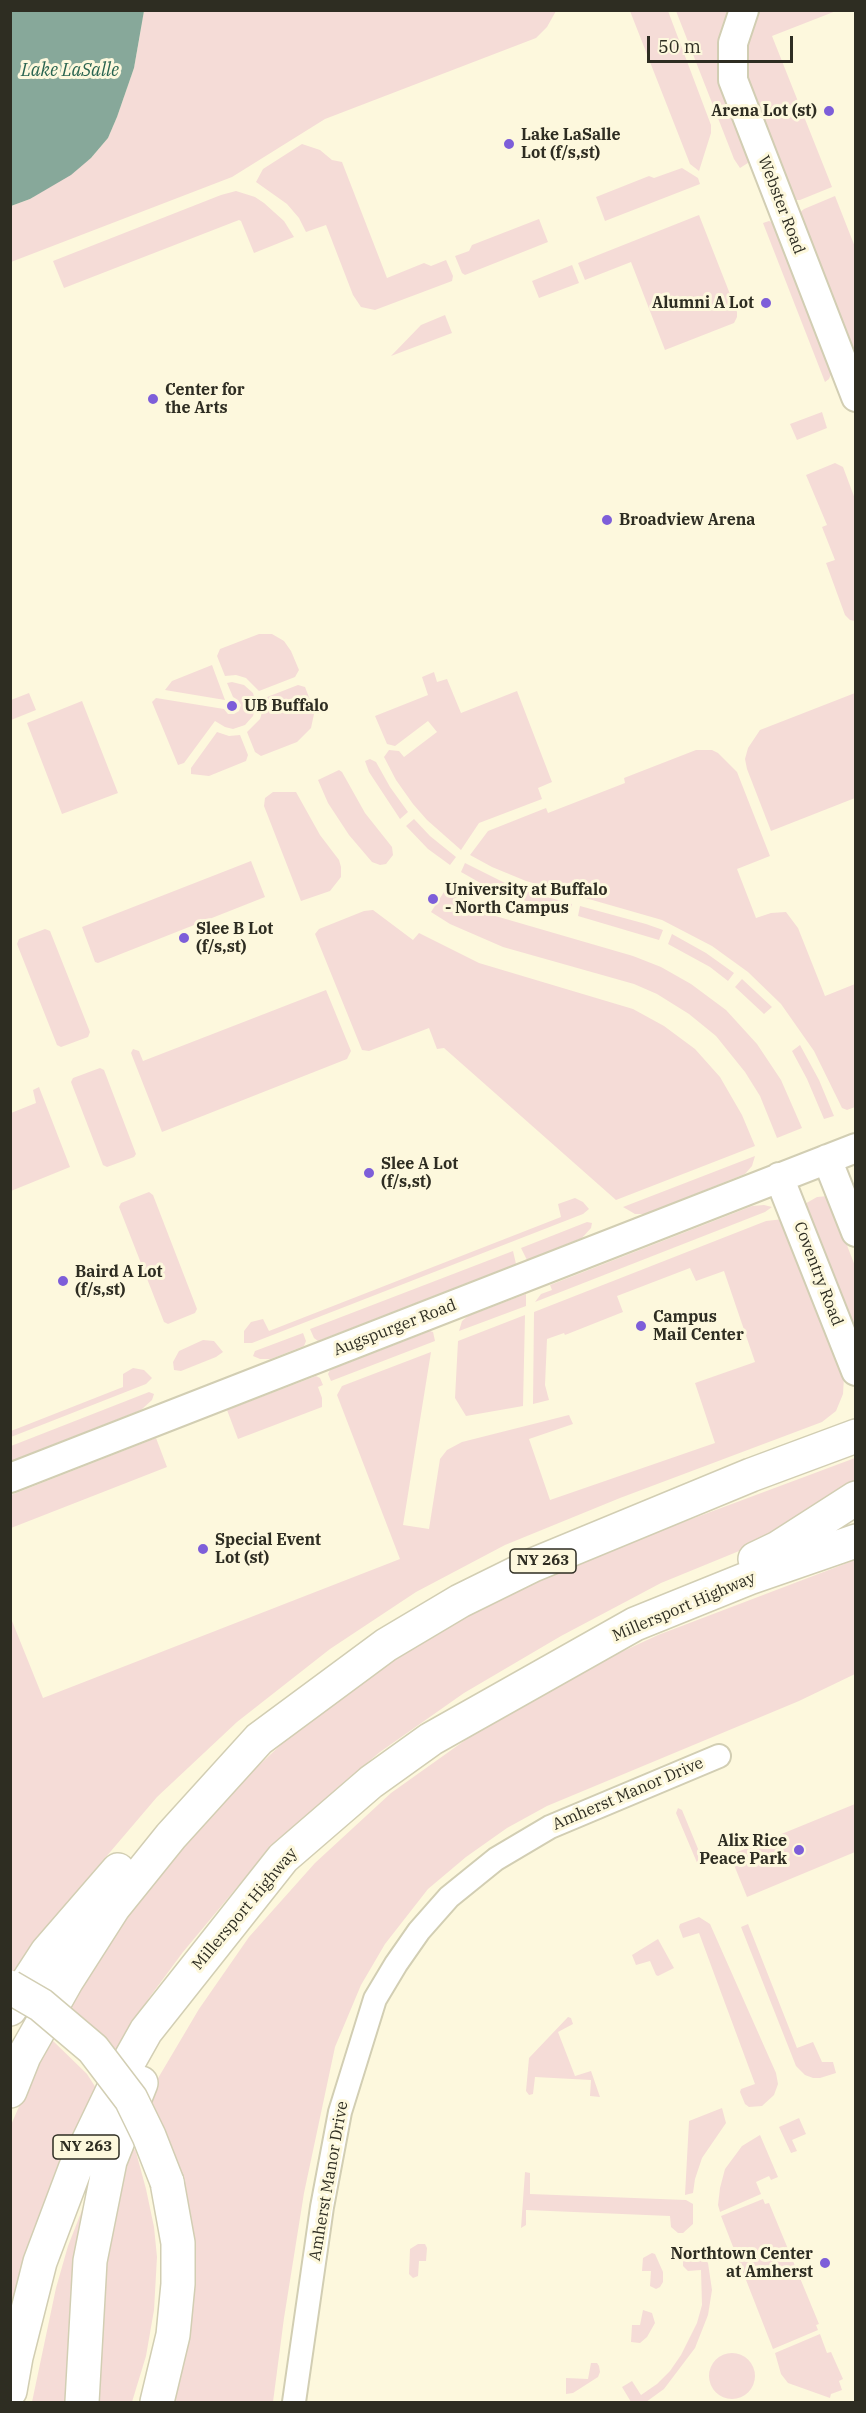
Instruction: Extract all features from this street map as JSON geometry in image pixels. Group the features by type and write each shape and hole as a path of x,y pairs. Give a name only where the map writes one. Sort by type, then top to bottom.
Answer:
{"main road":[{"name":"NY 263","path":"10,2091 24,2056 67,1980 113,1908 171,1836 259,1739 386,1645 460,1601 543,1561 751,1475 855,1436"},
{"path":"635,1624 721,1574 778,1548 855,1498"},
{"name":"Millersport Highway","path":"10,2391 16,2357 40,2262 75,2169 114,2088 146,2031 283,1858 371,1782 431,1739 635,1624 749,1578 855,1541"},
{"path":"10,2009 47,1953 169,1809 259,1739"},
{"path":"82,2403 90,2261 110,2162 150,2063 195,1991 224,1932"},
{"path":"10,1987 41,2005 93,2049 131,2099 167,2182 178,2243 178,2284 173,2335 158,2403"}],"street":[{"name":"Webster Road","path":"744,10 733,43 733,80 855,397"},
{"path":"855,1148 827,1159 855,1232"},
{"name":"Augspurger Road","path":"10,1478 827,1159"},
{"name":"Coventry Road","path":"779,1177 855,1371"},
{"name":"Amherst Manor Drive","path":"294,2403 322,2207 340,2112 375,1999 396,1964 419,1932 449,1897 496,1859 550,1827 719,1756"}],"shaded area":[{"path":"144,11 556,11 547,27 536,38 325,119 232,177 11,262 11,206 30,199 91,158 108,138 134,68"},
{"path":"630,11 668,11 711,125 711,133 699,171 690,164"},
{"path":"676,11 732,11 751,161 740,168 734,159"},
{"path":"760,11 836,11 772,36 832,187 800,200 791,200 746,82 744,54 755,18"},
{"path":"302,144 320,150 332,160 342,162 387,278 424,263 431,266 446,260 453,276 452,281 375,310 361,307 353,295 326,225 306,232 299,218 287,204 256,182 263,169"},
{"path":"682,168 698,178 700,184 605,221 596,197 649,176 654,178"},
{"path":"236,191 255,197 264,203 284,221 294,237 254,253 239,220 64,288 53,261"},
{"path":"835,196 855,247 855,356 797,215 804,209"},
{"path":"699,215 737,317 734,323 665,350 631,262 585,280 578,263"},
{"path":"539,219 548,242 465,275 462,273 455,256 469,251 472,245"},
{"path":"769,221 776,224 832,372 825,382 763,223"},
{"path":"572,265 579,283 539,298 532,281"},
{"path":"445,315 452,333 391,356 421,325"},
{"path":"822,412 827,428 797,440 790,424"},
{"path":"835,463 843,467 855,499 855,621 845,615 826,563 835,560 822,527 827,525 806,475"},
{"path":"259,634 272,634 284,641 299,670 295,677 259,691 246,678 236,675 225,676 217,656 220,649"},
{"path":"212,665 225,700 165,690 172,681"},
{"path":"434,672 437,682 447,679 461,713 517,691 552,782 538,788 542,799 479,823 461,850 427,820 413,804 396,780 384,757 389,750 399,751 404,757 437,732 428,721 395,746 387,744 375,716 428,695 422,677"},
{"path":"227,683 244,685 253,693 256,705 253,716 245,725 233,729 215,721 184,763 178,765 152,702 156,698 224,709 228,714 234,714 239,711 241,705 233,697"},
{"path":"298,685 305,687 312,705 314,714 311,728 297,742 261,756 255,752 247,732 260,719 263,709 262,699"},
{"path":"29,693 36,710 11,720 11,700"},
{"path":"855,693 855,798 771,831 747,769 745,759 748,748 760,730"},
{"path":"82,701 118,793 62,814 27,723"},
{"path":"217,732 229,736 240,735 248,755 246,761 209,776 191,774 191,768"},
{"path":"696,750 712,750 718,753 737,772 770,856 737,869 756,918 771,913 786,912 798,928 825,996 855,984 855,1107 847,1110 842,1108 814,1051 781,1004 748,972 712,946 662,920 526,881 470,855 488,831 546,808 548,813 625,783 624,778"},
{"path":"370,759 376,762 408,812 400,819 369,772 365,761"},
{"path":"339,770 365,813 392,847 393,855 386,864 380,865 372,862 349,835 328,803 318,780"},
{"path":"273,792 296,792 320,835 339,860 341,877 330,891 301,901 264,806 265,798"},
{"path":"414,819 430,836 456,857 450,865 428,849 406,826"},
{"path":"251,861 265,897 98,963 95,962 82,927"},
{"path":"465,863 515,888 572,904 569,913 505,895 484,885 461,872"},
{"path":"447,891 492,915 633,956 661,967 691,984 726,1010 757,1044 781,1080 802,1128 777,1138 760,1096 745,1072 716,1036 689,1014 657,994 634,984 503,947 450,924 431,912"},
{"path":"580,906 663,930 659,940 578,916"},
{"path":"373,910 413,940 419,933 479,963 633,1009 664,1026 695,1049 720,1077 742,1115 755,1146 616,1200 444,1048 437,1049 429,1028 369,1051 362,1050 315,934 319,929 364,911"},
{"path":"45,929 50,931 90,1032 88,1037 61,1047 57,1045 17,944 19,939"},
{"path":"672,934 706,953 734,973 728,981 710,967 668,944"},
{"path":"742,979 772,1007 764,1014 735,987"},
{"path":"326,990 351,1051 347,1059 162,1132 131,1053 133,1049 139,1051 143,1061"},
{"path":"800,1045 819,1080 834,1116 824,1119 792,1051"},
{"path":"100,1068 104,1070 136,1154 134,1157 107,1167 103,1165 71,1082 73,1078"},
{"path":"39,1087 70,1167 11,1191 11,1113 36,1103 33,1090"},
{"path":"755,1156 752,1166 745,1174 645,1214 635,1214 623,1207"},
{"path":"149,1192 153,1195 197,1309 195,1313 168,1324 164,1322 119,1207 121,1203"},
{"path":"828,1196 855,1266 855,1338 803,1205 817,1197"},
{"path":"575,1198 589,1209 583,1214 252,1343 244,1343 244,1331 251,1322 263,1319 269,1331 561,1217 558,1204"},
{"path":"752,1206 772,1207 765,1212 535,1302 541,1294 552,1290 550,1285"},
{"path":"784,1219 844,1377 843,1394 836,1411 822,1422 620,1498 505,1545 416,1592 330,1649 237,1722 157,1797 88,1878 17,1976 10,1972 10,1616 43,1698 400,1559 337,1395 342,1386 431,1352 403,1525 429,1529 440,1459 447,1450 462,1442 569,1415 573,1424 529,1439 550,1500 715,1443 695,1383 755,1362 724,1271 696,1281 690,1268 617,1296 623,1312 565,1335 564,1333 547,1339 545,1385 549,1400 533,1404 534,1312 766,1221"},
{"path":"587,1222 592,1223 591,1228 582,1238 527,1260 521,1248"},
{"path":"513,1251 516,1264 318,1341 310,1329"},
{"path":"526,1294 526,1306 459,1331 462,1321 468,1316"},
{"path":"525,1315 523,1406 466,1416 455,1398 458,1341"},
{"path":"430,1331 433,1332 435,1341 331,1381 328,1374 330,1370"},
{"path":"303,1333 306,1341 304,1346 271,1359 260,1359 253,1356 255,1351"},
{"path":"203,1340 214,1341 223,1352 181,1371 174,1370 173,1362 179,1351"},
{"path":"133,1368 144,1370 152,1378 146,1384 11,1437 11,1431 123,1387 123,1374"},
{"path":"316,1376 320,1378 323,1385 318,1387 322,1407 238,1439 227,1410"},
{"path":"149,1392 154,1394 152,1400 141,1410 11,1461 11,1446"},
{"path":"156,1438 167,1467 11,1528 11,1495"},
{"path":"855,1458 855,1488 766,1540 661,1583 561,1636 464,1693 380,1752 336,1789 258,1862 183,1952 149,1998 114,2054 67,2008 108,1942 145,1890 236,1787 289,1737 377,1668 438,1630 536,1581 646,1536"},
{"path":"855,1560 855,1674 799,1701 547,1806 507,1828 466,1857 428,1889 385,1944 361,1985 335,2047 304,2193 273,2402 166,2402 177,2370 148,2101 154,2085 199,2009 249,1937 315,1863 391,1793 471,1736 589,1667 658,1635"},
{"name":"Alix Rice Peace Park","path":"855,1804 855,1852 747,1897 730,1855"},
{"path":"678,1808 682,1810 703,1861 702,1865 698,1865 676,1813"},
{"path":"699,1917 710,1924 776,2073 778,2084 774,2095 762,2106 749,2107 745,2104 740,2092 741,2089 755,2084 699,1933 683,1938 679,1927 680,1924"},
{"path":"748,1924 797,2048 813,2042 822,2062 833,2062 836,2073 813,2078 805,2075 796,2066 741,1927"},
{"path":"658,1939 674,1968 658,1976 650,1961 636,1965 632,1955"},
{"path":"568,2017 571,2018 573,2024 558,2032 575,2076 591,2071 600,2097 590,2096 591,2080 535,2077 533,2094 529,2095 526,2091 529,2058"},
{"path":"49,2037 87,2074 96,2088 66,2150 11,2320 11,2125"},
{"path":"722,2108 726,2123 702,2158 693,2193 685,2195 689,2121"},
{"path":"799,2118 806,2134 792,2140 797,2151 791,2153 779,2127"},
{"path":"760,2135 778,2177 771,2180 769,2176 756,2182 761,2194 720,2212 718,2205 725,2169 742,2146"},
{"path":"130,2142 136,2152 154,2227 157,2257 154,2310 146,2356 132,2402 97,2402 102,2266"},
{"path":"525,2172 530,2173 530,2194 686,2200 693,2204 693,2224 683,2233 678,2233 671,2227 670,2216 526,2210 526,2225 521,2228"},
{"path":"763,2199 765,2204 769,2203 819,2324 816,2325 818,2330 773,2349 721,2216"},
{"path":"86,2200 73,2402 32,2402 56,2288 68,2246"},
{"path":"418,2244 425,2244 427,2248 426,2261 419,2261 418,2276 413,2278 409,2274 410,2249"},
{"path":"696,2251 708,2263 712,2290 708,2315 695,2348 664,2389 646,2402 631,2402 622,2387 632,2381 641,2395 657,2384 681,2355 697,2323 702,2305 701,2270 688,2271 683,2266 683,2261 689,2252"},
{"path":"652,2253 655,2254 663,2272 663,2282 656,2289 650,2286 651,2271 642,2271 643,2258"},
{"path":"643,2310 652,2313 655,2323 647,2337 640,2343 631,2342 632,2325 640,2325"},
{"path":"820,2334 827,2353 831,2352 843,2379 839,2381 842,2390 831,2394 830,2398 788,2383 781,2374 775,2353"},
{"path":"732,2353 748,2360 755,2376 748,2392 732,2399 716,2392 709,2376 716,2360"},
{"path":"591,2363 597,2363 599,2366 598,2377 573,2393 566,2394 566,2378 588,2379"}],"water":[{"name":"Lake LaSalle","path":"11,10 144,11 134,68 108,138 91,158 71,175 30,199 11,206"}],"place":[{"name":"Arena Lot (st)","path":"829,111"},
{"name":"Lake LaSalle Lot (f/s,st)","path":"509,144"},
{"name":"Alumni A Lot","path":"766,303"},
{"name":"Center for the Arts","path":"153,399"},
{"name":"Broadview Arena","path":"607,520"},
{"name":"UB Buffalo","path":"232,706"},
{"name":"University at Buffalo - North Campus","path":"433,899"},
{"name":"Slee B Lot (f/s,st)","path":"184,938"},
{"name":"Slee A Lot (f/s,st)","path":"369,1173"},
{"name":"Baird A Lot (f/s,st)","path":"63,1281"},
{"name":"Campus Mail Center","path":"641,1326"},
{"name":"Special Event Lot (st)","path":"203,1549"},
{"name":"Alix Rice Peace Park","path":"799,1850"},
{"name":"Northtown Center at Amherst","path":"825,2263"}]}
